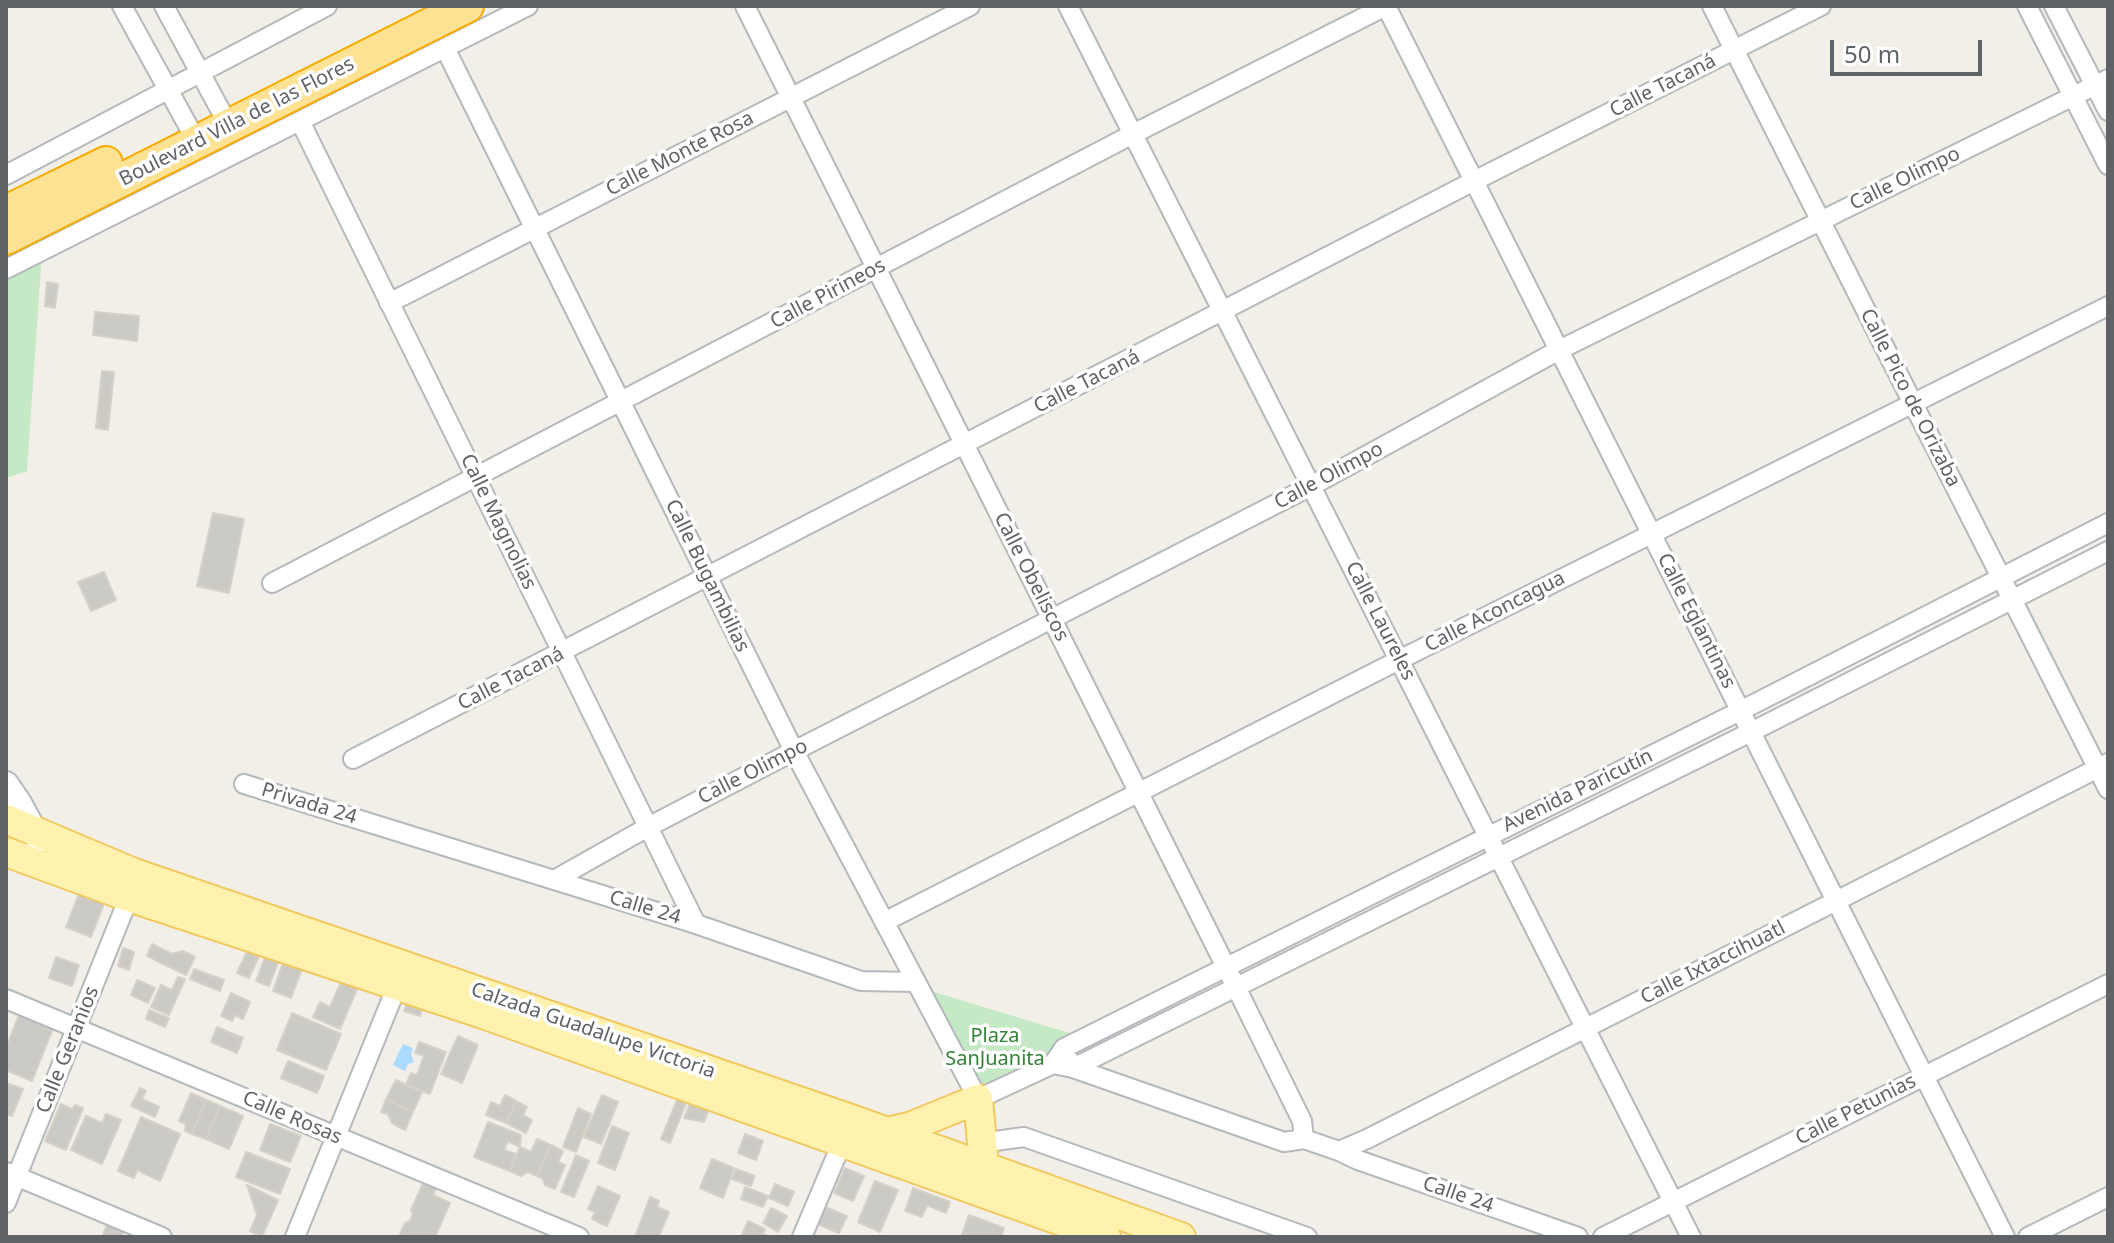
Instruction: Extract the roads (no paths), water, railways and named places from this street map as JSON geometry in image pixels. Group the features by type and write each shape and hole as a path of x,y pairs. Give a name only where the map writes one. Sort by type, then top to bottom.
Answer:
{"highway":[{"name":"Boulevard Villa de las Flores","path":"6,238 420,6"},
{"name":"Boulevard Villa de las Flores","path":"224,116 467,6"},
{"name":"Boulevard Villa de las Flores","path":"6,212 192,133"}],"main road":[{"path":"6,784 34,830 44,866"},
{"name":"Calzada Guadalupe Victoria","path":"6,819 134,873 846,1132 935,1163 1181,1237"},
{"name":"Calzada Guadalupe Victoria","path":"6,852 129,897 665,1079 846,1132 887,1132 935,1163"},
{"path":"887,1132 912,1126 978,1099"},
{"path":"978,1099 995,1141 989,1178"},
{"path":"935,1163 978,1099"},
{"path":"978,1099 989,1178"},
{"name":"Calzada Guadalupe Victoria","path":"989,1178 1106,1237"}],"street":[{"path":"122,6 192,133"},
{"path":"164,6 224,116"},
{"path":"6,175 327,6"},
{"path":"6,269 528,6"},
{"name":"Calle Obeliscos","path":"745,6 1236,987 1310,1142"},
{"name":"Calle Monte Rosa","path":"389,303 970,6"},
{"name":"Calle Laureles","path":"1068,6 1691,1237"},
{"name":"Calle Pirineos","path":"272,583 1133,134 1386,6"},
{"name":"Calle Eglantinas","path":"1386,6 2005,1237"},
{"name":"Calle Pico de Orizaba","path":"1712,6 2012,600 2103,766 2108,789"},
{"name":"Calle Tacaná","path":"353,759 1474,181 1821,6"},
{"path":"2027,6 2108,165"},
{"path":"2054,6 2101,82 2108,111"},
{"name":"Calle Bugambilias","path":"445,48 794,751 978,1099"},
{"name":"Calle Olimpo","path":"554,880 794,751 1311,486 1559,350 2101,82"},
{"name":"Calle Magnolias","path":"300,121 696,924"},
{"name":"Calle Aconcagua","path":"884,922 1399,660 2108,306"},
{"name":"Avenida Paricutín","path":"1053,1064 1064,1048 1740,711 2108,523"},
{"name":"Avenida Paricutín","path":"1073,1068 2108,551"},
{"name":"Calle Ixtaccihuatl","path":"1339,1151 2103,766"},
{"name":"Privada 24","path":"244,784 374,824"},
{"name":"Calle 24","path":"374,824 696,924 861,981 916,982"},
{"name":"Calle Geranios","path":"6,1203 11,1175 77,1029 129,897"},
{"name":"Calle Petunias","path":"1603,1237 2108,984"},
{"path":"295,1237 397,986"},
{"name":"Calle Rosas","path":"6,999 579,1237"},
{"path":"1064,1048 1073,1068"},
{"path":"978,1099 1053,1064 1073,1068 1284,1142 1310,1142 1339,1151"},
{"path":"802,1237 846,1132"},
{"path":"995,1141 1024,1137 1307,1237"},
{"name":"Calle 24","path":"1339,1151 1578,1237"},
{"path":"11,1175 162,1237"},
{"path":"2028,1237 2108,1197"}],"water":[{"path":"403,1044 413,1048 411,1054 414,1062 408,1064 405,1071 393,1065"}],"park label":[{"name":"Plaza SanJuanita","path":"995,1048"}]}
